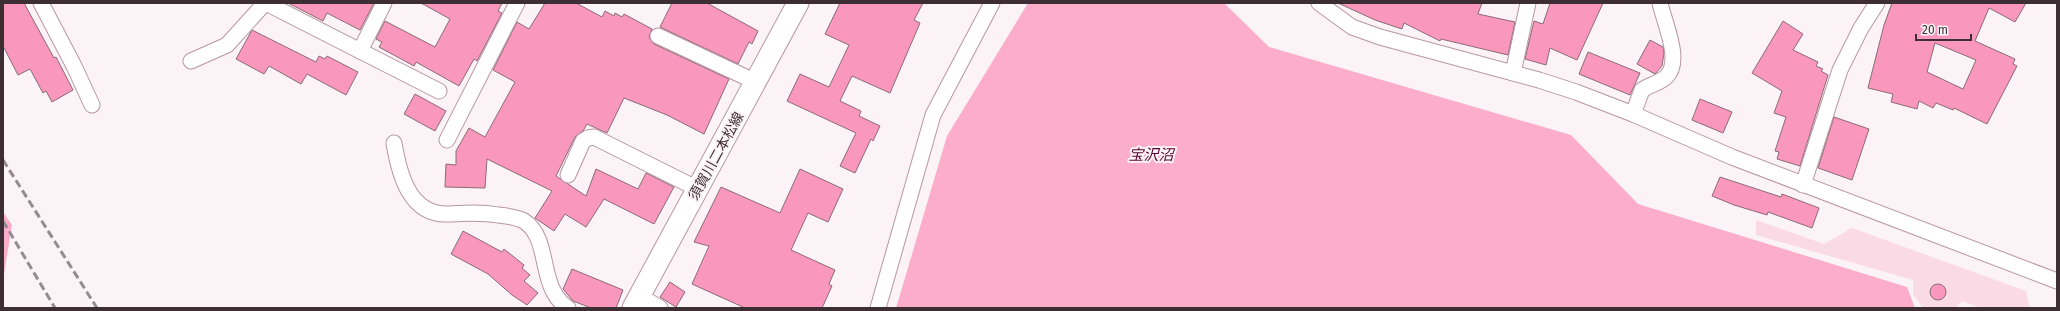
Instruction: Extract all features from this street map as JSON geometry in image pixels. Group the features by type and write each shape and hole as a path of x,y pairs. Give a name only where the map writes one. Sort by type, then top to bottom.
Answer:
{"main road":[{"name":"須賀川二本松線","path":"636,302 798,3"}],"street":[{"path":"41,3 74,66 92,106"},
{"path":"191,61 227,45 266,3 439,91"},
{"path":"360,51 384,3"},
{"path":"447,140 517,3"},
{"path":"878,308 933,115 992,3"},
{"path":"1513,73 1528,3"},
{"path":"1633,114 1642,90 1660,82 1668,76 1673,64 1673,49 1660,3"},
{"path":"1803,185 1840,70 1861,28 1877,3"},
{"path":"1321,4 1352,27 1380,37 1513,73 1576,92 1633,114 1732,157 1803,185 2057,281"},
{"path":"658,36 756,82"},
{"path":"568,175 583,141 594,137 698,189"},
{"path":"394,142 398,166 408,193 426,210 448,214 485,212 522,220 530,225 538,240 551,290 563,305 568,308"},
{"path":"636,302 660,308"}],"shaded area":[{"path":"3,212 12,225 3,280"},
{"path":"1756,220 1824,244 1852,228 2026,291 2030,308 1981,308 1962,301 1956,308 1923,308 1913,294 1913,280 1756,235"}],"water":[{"name":"宝沢沼","path":"1028,3 1224,3 1269,47 1571,135 1638,204 1907,287 1915,308 896,308 947,136"}],"building":[{"path":"3,3 24,3 54,58 56,57 73,90 52,102 46,91 43,93 30,69 18,75 3,46"},
{"path":"288,3 374,3 360,30 327,13 323,21"},
{"path":"421,3 502,3 498,11 502,13 477,61 474,59 459,86 416,62 414,66 379,47 382,42 376,39 385,21 435,47 450,19"},
{"path":"545,3 576,3 602,17 605,11 614,16 615,13 622,17 624,14 652,29 649,37 654,44 729,79 704,134 667,115 624,98 607,133 587,124 583,131 575,137 556,176 586,196 596,169 638,189 646,173 674,187 654,224 604,199 586,227 565,214 554,231 535,218 552,191 487,159 485,188 445,187 446,164 456,165 456,151 469,128 485,137 515,82 493,70 517,22 529,29"},
{"path":"672,3 707,3 758,31 752,44 749,42 738,64 660,27"},
{"path":"840,3 923,3 914,20 920,23 890,93 852,76 840,101 861,111 859,116 880,126 873,141 871,139 855,173 840,166 856,133 787,101 800,74 829,87 849,45 825,34"},
{"path":"1338,3 1482,3 1478,14 1515,22 1508,55 1441,39 1440,41 1404,23 1402,29 1375,20"},
{"path":"1550,3 1603,3 1577,60 1550,48 1546,65 1525,59 1534,21 1543,24"},
{"path":"1892,3 2026,3 2015,22 1989,8 1975,41 2015,59 2013,64 2017,66 1987,124 1954,108 1953,110 1936,103 1933,108 1919,101 1917,109 1891,102 1893,94 1868,88 1884,25","holes":["1935,43 1976,60 1963,89 1927,72"]},
{"path":"1783,21 1803,34 1793,50 1818,62 1816,66 1823,69 1821,71 1828,75 1800,166 1777,159 1779,152 1775,151 1786,117 1774,113 1782,91 1752,73"},
{"path":"252,30 316,62 319,56 325,59 327,56 358,72 346,95 307,74 301,84 269,66 264,74 236,59"},
{"path":"1650,40 1663,47 1664,53 1662,66 1655,74 1637,64"},
{"path":"1588,52 1640,73 1630,95 1579,74"},
{"path":"415,94 446,111 435,131 404,114"},
{"path":"1700,99 1732,112 1723,133 1692,120"},
{"path":"1834,117 1869,129 1852,180 1818,168"},
{"path":"800,169 843,189 828,222 808,213 791,250 835,270 829,284 832,286 822,308 745,308 692,284 709,246 694,242 721,187 780,213"},
{"path":"1720,177 1781,197 1782,194 1819,208 1812,228 1768,212 1767,215 1734,205 1712,196"},
{"path":"463,231 502,252 504,249 524,265 522,268 530,275 524,281 538,293 527,305 512,295 488,274 451,254"},
{"path":"572,269 623,290 616,308 591,308 573,301 563,289"},
{"path":"670,282 685,292 676,307 660,297"},
{"path":"1938,284 1945,289 1946,292 1941,299 1938,300 1931,295 1930,292 1935,285"}],"railway":[{"path":"3,160 97,308"},
{"path":"3,221 55,308"}]}
